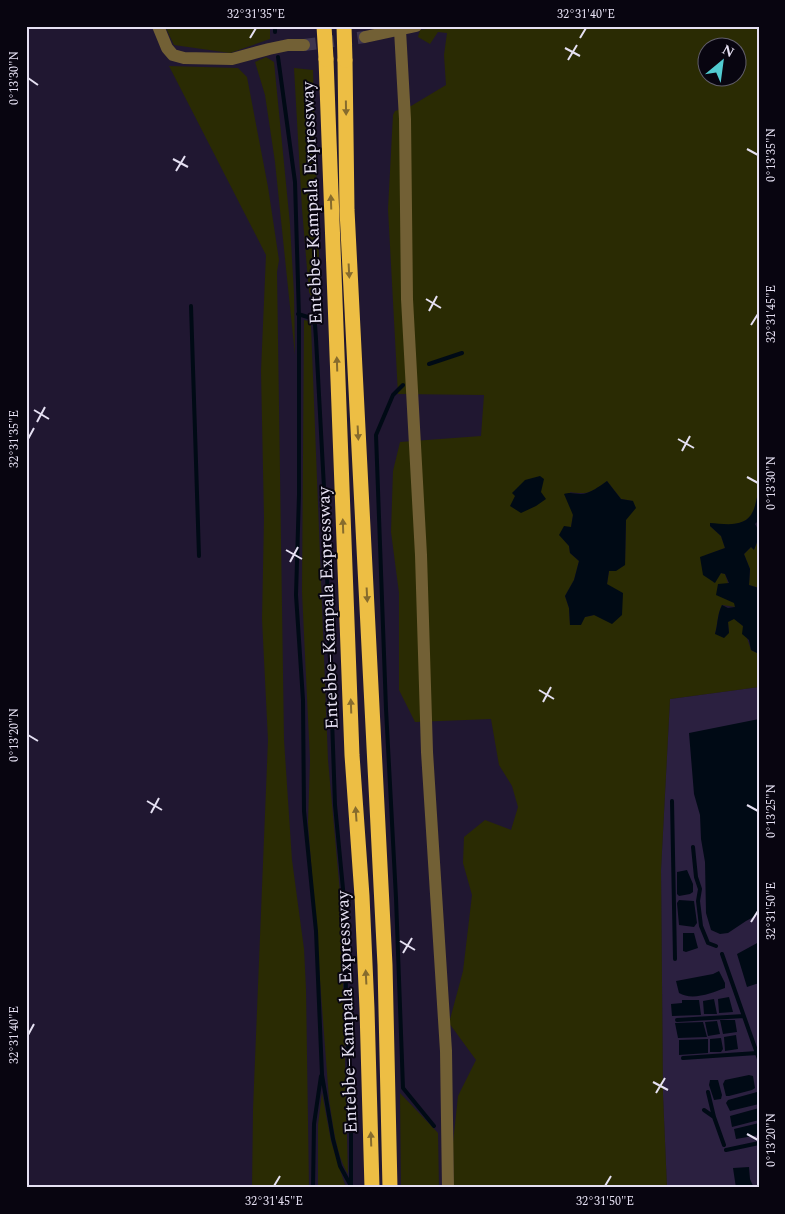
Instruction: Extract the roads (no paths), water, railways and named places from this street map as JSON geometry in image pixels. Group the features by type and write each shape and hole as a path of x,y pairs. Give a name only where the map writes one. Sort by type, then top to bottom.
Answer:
{"highway":[{"name":"Entebbe–Kampala Expressway","path":"324,26 352,755 362,896 367,1010 372,1188"},
{"path":"344,26 347,210 385,965 390,1188"}],"street":[{"path":"158,26 167,48 173,55 184,58 232,59 269,49 304,44"},
{"path":"365,37 416,26"},
{"path":"400,30 405,119 407,299 421,555 427,752 446,1051 448,1188"}],"waterway":[{"path":"275,26 275,32"},
{"path":"278,57 295,182 299,317 299,495 296,595 303,700 304,811 316,931 322,1075 333,1139 340,1166 351,1186"},
{"path":"191,306 199,556"},
{"path":"298,314 311,318 315,325 316,339 324,488 335,805 345,910 346,998 351,1109 351,1186"},
{"path":"429,364 462,353"},
{"path":"403,385 393,395 376,435 386,709 396,898 403,1088 434,1126"},
{"path":"672,801 675,959"},
{"path":"693,847 696,877 700,889 698,901 701,926 708,943 716,946"},
{"path":"722,954 759,1059"},
{"path":"677,1020 744,1016"},
{"path":"683,1058 757,1053"},
{"path":"313,1188 314,1124 321,1076"},
{"path":"708,1092 724,1145"},
{"path":"704,1110 714,1117"},
{"path":"726,1150 759,1143"}],"tunnel":[{"path":"304,45 365,37"}]}
